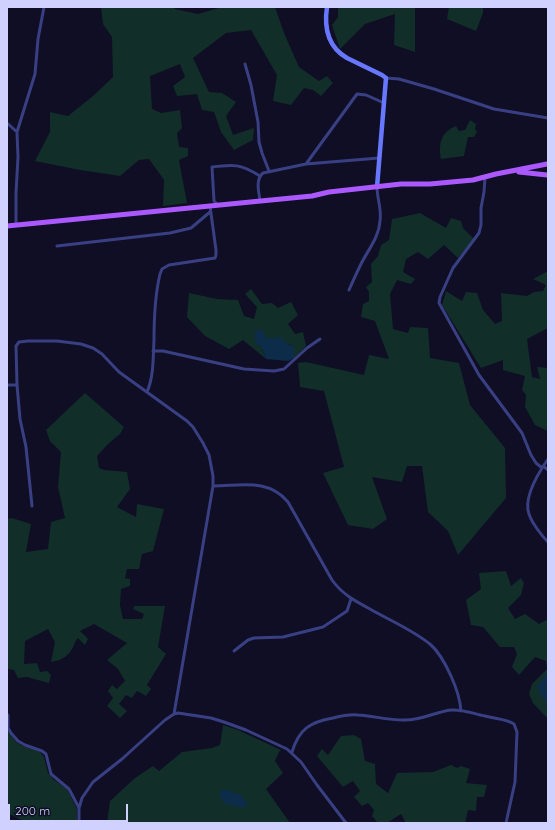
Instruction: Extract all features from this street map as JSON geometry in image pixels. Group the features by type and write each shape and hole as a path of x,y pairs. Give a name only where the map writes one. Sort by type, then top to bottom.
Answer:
{"main road":[{"path":"327,7 326,24 331,42 336,49 341,55 386,78 377,187"},
{"path":"7,226 210,209 218,206 312,196 329,192 401,184 441,183 473,180 548,164"},
{"path":"512,172 547,175 545,171 548,164"}],"street":[{"path":"16,225 18,157 17,132 34,79 38,38 44,7"},
{"path":"244,64 251,85 258,122 259,142 269,171"},
{"path":"386,78 399,79 434,89 494,109 548,118"},
{"path":"306,164 357,94 366,95 384,104"},
{"path":"7,123 17,132"},
{"path":"260,176 269,171 306,164 379,158"},
{"path":"218,206 214,201 212,167 236,165 248,169 260,176"},
{"path":"260,176 258,188 260,201"},
{"path":"485,177 479,233 453,268 440,297 439,303 479,375 522,433 536,463 548,470"},
{"path":"349,290 361,264 373,245 380,222 381,212 377,196 377,187"},
{"path":"57,246 170,233 191,228 210,209"},
{"path":"148,392 151,380 154,318 160,274 162,269 169,265 214,258 216,255 216,250 210,209"},
{"path":"153,351 163,351 244,369 274,371 284,369 308,348 320,340"},
{"path":"32,506 26,447 21,428 17,385 16,346 19,342 57,341 81,344 93,348 102,354 119,372 187,421 197,432 209,455 213,476 213,486 174,714"},
{"path":"7,385 17,385"},
{"path":"548,459 542,467 528,496 527,507 529,515 548,542"},
{"path":"213,486 260,486 272,488 283,496 296,515 332,580 343,594 420,637 441,657 457,690 461,711"},
{"path":"234,651 248,640 254,638 283,637 323,627 347,611 351,599"},
{"path":"292,752 301,732 315,722 330,718 357,715 413,720 451,710 507,720 514,724 517,732 515,782 506,823"},
{"path":"79,823 79,808 82,798 93,782 122,759 165,720 178,713 195,715 224,722 246,730 292,752 346,823"},
{"path":"8,714 8,728 11,733 18,741 46,754 51,774 69,789 79,808"}],"green space":[{"path":"101,7 174,7 175,9 198,14 222,7 275,7 284,33 299,67 319,81 327,76 333,83 321,96 313,90 304,88 291,105 273,101 277,75 251,30 226,33 193,58 209,92 222,93 236,102 226,116 233,135 254,128 253,140 234,150 221,132 214,112 202,110 197,94 177,96 173,86 185,77 180,64 150,76 152,109 161,113 180,110 182,128 177,133 179,147 188,148 188,156 179,160 187,203 163,206 164,180 149,159 139,160 120,176 35,161 50,132 50,112 68,116 93,96 113,77 112,37 103,24"},
{"path":"338,7 415,7 415,52 394,45 395,14 365,24 340,49 332,25 338,17"},
{"path":"449,7 483,7 483,13 476,31 447,19"},
{"path":"470,120 476,124 475,129 477,132 474,137 468,137 464,156 441,159 440,144 444,135 456,126 459,131 465,130"},
{"path":"420,213 446,228 451,218 461,221 463,228 474,239 458,258 444,245 428,259 418,252 406,259 403,272 415,279 411,284 397,280 390,294 393,329 408,333 410,327 428,328 430,358 459,363 470,405 505,448 506,498 458,555 448,531 428,512 422,466 407,466 402,482 372,477 387,519 373,529 348,525 323,473 344,467 324,391 300,387 298,363 306,362 364,375 369,355 389,359 375,321 361,317 363,304 369,301 369,292 366,287 372,282 371,264 378,256 381,245 389,240 392,219"},
{"path":"548,271 548,328 527,339 532,377 540,379 537,367 548,368 548,431 535,425 525,407 526,395 522,390 525,376 503,370 503,360 481,368 442,305 446,291 462,301 466,292 477,293 483,310 495,324 502,321 501,293 527,296 534,292 543,291 546,285 533,279"},
{"path":"251,289 262,304 272,303 278,308 291,302 298,315 288,324 295,334 303,332 306,346 294,358 294,346 287,344 261,346 266,359 243,340 229,349 205,336 187,317 189,293 217,299 238,300 244,316 254,319 257,307 245,294"},
{"path":"85,393 124,427 120,434 97,456 99,468 104,470 127,472 130,489 117,507 136,517 137,504 164,509 153,551 142,554 139,569 127,569 125,578 130,579 130,586 121,589 120,605 123,619 142,619 144,614 133,609 134,606 165,606 158,647 166,654 147,685 151,689 146,696 137,691 132,698 126,695 119,704 127,711 120,718 107,706 113,698 108,691 112,685 117,689 125,681 118,669 107,660 127,643 94,624 80,631 88,639 85,645 78,638 68,655 51,662 55,642 48,629 25,641 24,664 37,663 40,672 47,671 51,675 49,683 27,677 18,678 14,670 7,669 7,519 12,518 31,524 26,552 48,549 51,522 65,518 58,487 61,452 50,441 46,430"},
{"path":"506,571 511,586 521,578 524,583 521,595 508,608 515,619 525,614 539,624 548,619 548,719 533,703 529,694 532,684 547,669 546,661 535,657 519,675 512,667 517,654 514,647 500,647 483,627 471,625 466,600 481,589 479,573"},
{"path":"223,725 238,730 281,750 275,761 283,773 266,789 290,823 107,823 110,801 135,778 153,766 159,771 182,752 212,748 220,745"},
{"path":"7,729 16,742 40,752 44,757 48,773 53,779 67,789 77,809 77,823 28,823 7,813"},
{"path":"354,735 361,739 365,761 375,764 376,784 388,793 397,773 433,772 451,765 457,768 461,766 470,769 466,783 487,785 484,797 477,797 476,811 468,810 465,823 406,823 401,814 387,823 378,823 372,816 374,810 368,803 362,806 354,797 360,791 353,781 343,787 317,756 322,749 328,755 341,736"}],"water":[{"path":"255,330 262,330 267,339 281,337 287,344 294,346 294,358 288,361 266,359 261,346 255,343"},
{"path":"548,672 548,703 542,697 537,687"},
{"path":"224,789 241,795 248,804 242,808 224,803 219,793"}]}
